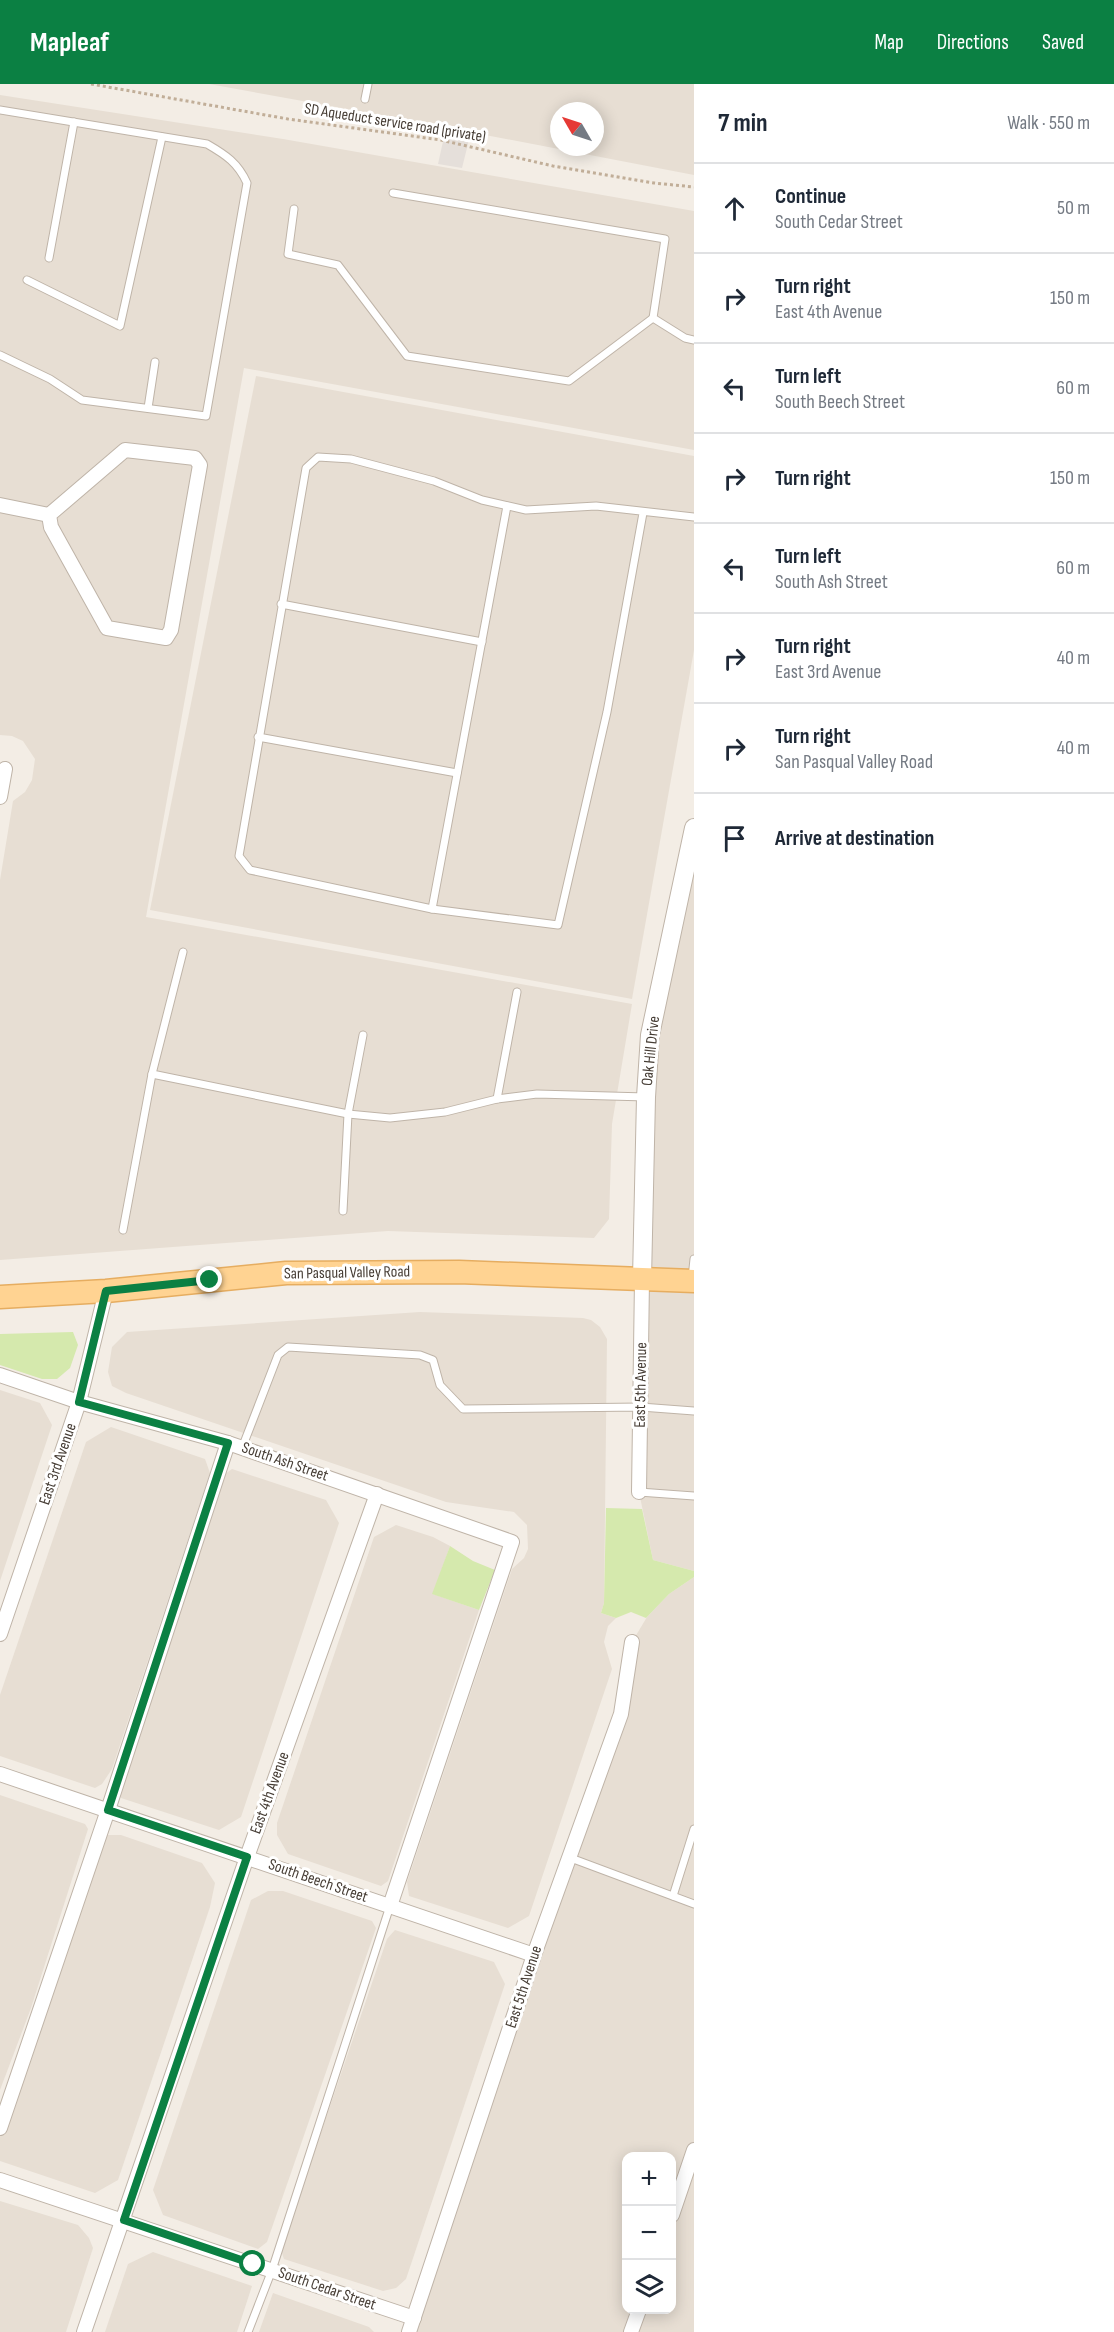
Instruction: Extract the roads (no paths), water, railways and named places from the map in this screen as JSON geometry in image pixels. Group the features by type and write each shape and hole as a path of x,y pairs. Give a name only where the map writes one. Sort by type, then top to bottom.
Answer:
{"main road":[{"name":"San Pasqual Valley Road","path":"0,1297 106,1291 286,1273 459,1272 642,1278 693,1274"}],"street":[{"path":"125,450 195,458 200,465 171,630 166,638 107,628 51,527 49,515 125,450"},
{"path":"0,506 49,515"},
{"path":"0,797 5,769"},
{"name":"Oak Hill Drive","path":"642,1278 646,1096 650,1035 691,854 694,828"},
{"name":"East 5th Avenue","path":"639,1492 642,1278"},
{"name":"East 3rd Avenue","path":"0,1634 79,1402 106,1291"},
{"name":"South Ash Street","path":"0,1375 79,1402 228,1443 512,1542 390,1906"},
{"path":"0,2128 108,1810 228,1443"},
{"name":"East 4th Avenue","path":"84,2332 247,1857 377,1494"},
{"name":"East 5th Avenue","path":"409,2332 534,1954 621,1714 632,1642"},
{"name":"South Beech Street","path":"0,1774 534,1954"},
{"path":"675,2206 694,2150"},
{"name":"South Cedar Street","path":"0,2180 414,2318"},
{"path":"631,2332 638,2314"}],"lane":[{"path":"365,99 368,84"},
{"path":"0,110 207,144 228,156 240,167 247,183 206,416 82,400 50,379 0,355"},
{"path":"49,258 74,122"},
{"path":"27,280 120,327 162,137"},
{"path":"294,209 288,254 338,265 407,356 569,381 653,318 665,240 393,193"},
{"path":"653,318 685,339 694,340"},
{"path":"148,408 155,362"},
{"path":"643,513 607,712 558,925 432,909 250,870 239,856 258,737 306,468 318,457 351,459 424,478 482,500 526,510 596,506 694,517"},
{"path":"432,909 507,506"},
{"path":"281,604 482,642"},
{"path":"258,737 457,773"},
{"path":"123,1230 152,1074 183,952"},
{"path":"497,1099 517,992"},
{"path":"343,1211 348,1114 363,1035"},
{"path":"152,1074 348,1114 390,1118 446,1112 497,1099 537,1094 646,1096"},
{"path":"242,1448 278,1355 288,1347 420,1355 433,1360 440,1385 463,1409 641,1407 694,1411"},
{"path":"639,1492 694,1496"},
{"path":"673,1896 694,1829"},
{"path":"568,1857 694,1904"},
{"path":"248,2332 272,2270 390,1906"}]}
